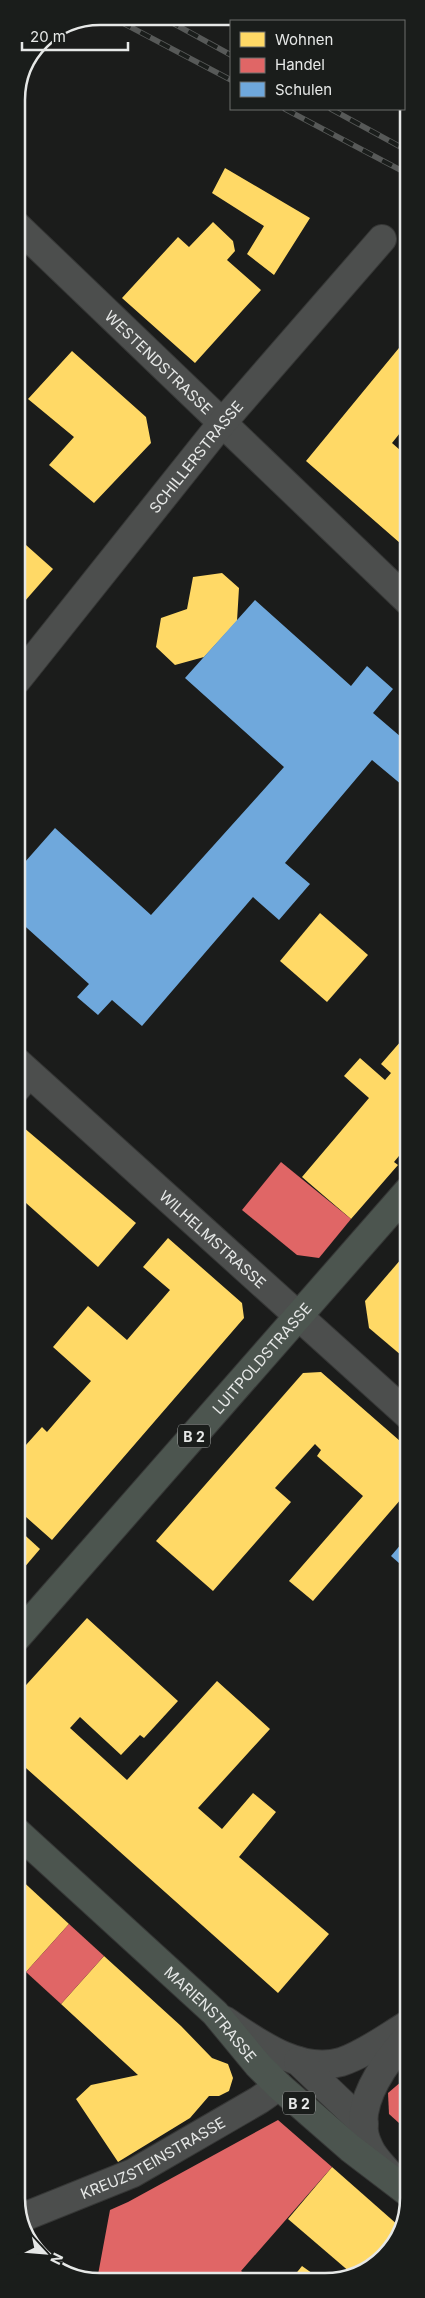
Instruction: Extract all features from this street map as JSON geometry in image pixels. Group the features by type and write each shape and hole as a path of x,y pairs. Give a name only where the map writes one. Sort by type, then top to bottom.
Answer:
{"main road":[{"name":"LUITPOLDSTRASSE","path":"25,1628 400,1200"},
{"name":"MARIENSTRASSE","path":"25,1839 215,2013 279,2086 350,2148 400,2186"}],"street":[{"name":"WESTENDSTRASSE","path":"25,234 400,593"},
{"name":"SCHILLERSTRASSE","path":"25,669 222,423 382,239"},
{"name":"WILHELMSTRASSE","path":"25,1080 299,1315 400,1408"},
{"path":"215,2013 273,2050 298,2061 320,2065 342,2062 400,2029"},
{"path":"400,2046 375,2079 368,2096 364,2124 368,2146 400,2186"},
{"path":"298,2061 364,2124"},
{"name":"KREUZSTEINSTRASSE","path":"28,2215 133,2173 259,2100 279,2086"}],"building: Wohnen":[{"path":"225,168 310,218 274,275 247,254 264,226 212,193"},
{"path":"213,222 233,241 235,251 227,260 261,290 195,363 122,298 178,237 189,247"},
{"path":"400,347 400,433 392,443 400,450 400,543 306,461"},
{"path":"72,351 146,417 151,443 94,503 49,465 74,437 28,399"},
{"path":"25,544 53,569 25,601"},
{"path":"222,573 239,588 237,621 204,657 175,665 156,647 161,618 187,609 193,577"},
{"path":"320,913 368,955 327,1002 280,961"},
{"path":"400,1042 400,1155 394,1162 398,1165 351,1219 302,1177 369,1098 344,1076 360,1058 385,1080 391,1073 381,1064"},
{"path":"25,1129 136,1223 98,1267 25,1202"},
{"path":"168,1238 242,1303 244,1318 52,1540 25,1516 25,1446 42,1427 47,1432 91,1381 53,1347 88,1306 127,1340 170,1290 143,1267"},
{"path":"400,1260 400,1354 369,1328 365,1301"},
{"path":"321,1372 400,1441 400,1500 313,1601 289,1581 363,1496 317,1456 321,1450 315,1444 275,1488 291,1502 213,1591 156,1541 303,1373"},
{"path":"25,1535 40,1549 25,1567"},
{"path":"87,1618 178,1701 144,1738 140,1735 121,1755 80,1717 70,1728 127,1780 217,1681 270,1729 198,1808 222,1829 253,1793 276,1812 239,1857 329,1934 278,1993 25,1767 25,1686"},
{"path":"25,1883 69,1924 25,1971"},
{"path":"104,1956 181,2026 212,2058 228,2064 233,2078 229,2091 219,2096 209,2096 190,2118 118,2162 76,2099 91,2085 138,2075 61,2004"},
{"path":"332,2167 396,2223 390,2236 374,2254 362,2263 347,2269 288,2219"},
{"path":"302,2266 312,2273 296,2273"}],"building: Handel":[{"path":"281,1162 351,1219 319,1258 297,1255 242,1210"},
{"path":"69,1924 104,1956 61,2004 26,1972"},
{"path":"400,2083 400,2124 389,2114 388,2093"},
{"path":"278,2120 332,2167 241,2271 244,2273 98,2273 110,2210"}],"building: Schulen":[{"path":"255,600 351,686 367,666 393,689 373,713 400,736 400,783 372,760 285,863 310,884 279,920 253,897 142,1026 112,1000 98,1015 77,997 89,984 25,926 25,862 55,828 151,915 284,767 185,678"},
{"path":"400,1545 400,1564 391,1556"}],"railway":[{"path":"127,25 230,79"},
{"path":"176,25 230,54"},
{"path":"287,110 400,170"},
{"path":"333,110 400,147"}]}
